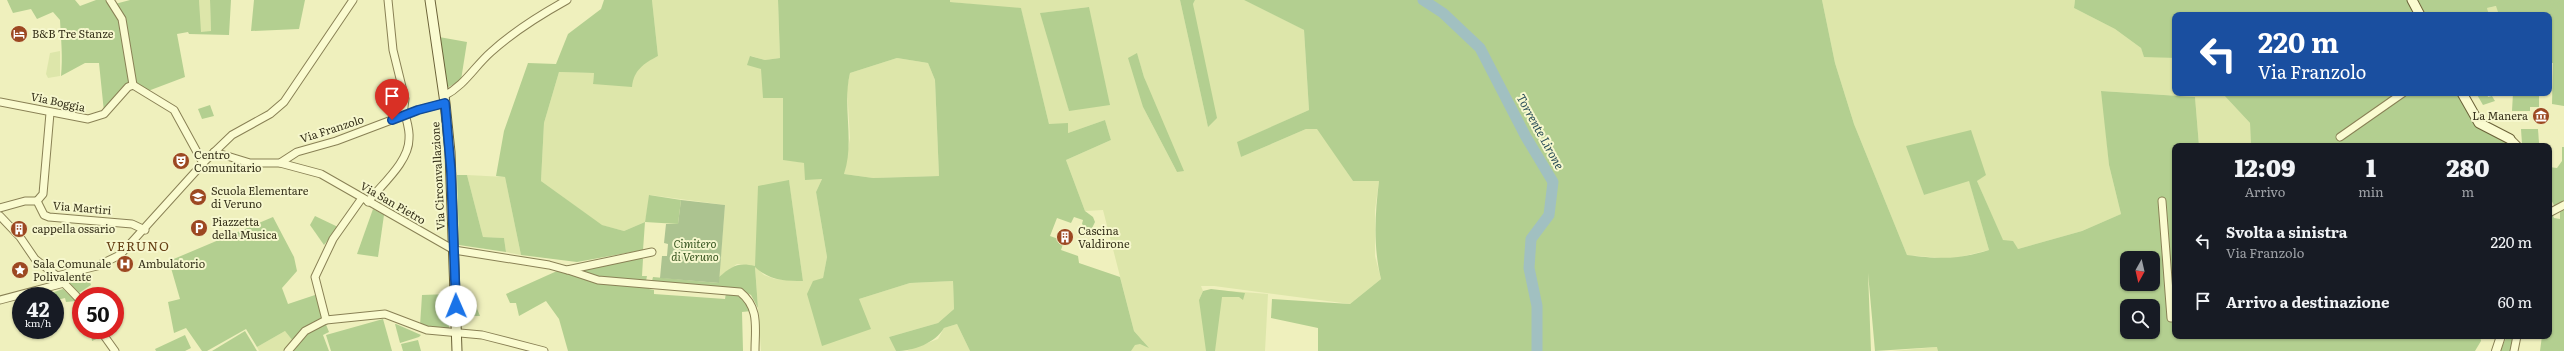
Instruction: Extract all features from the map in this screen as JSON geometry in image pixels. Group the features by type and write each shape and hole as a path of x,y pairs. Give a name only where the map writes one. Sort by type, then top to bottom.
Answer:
{"main road":[{"name":"Via Circonvallazione","path":"430,0 445,99 454,250 456,351"},
{"path":"2412,0 2418,12"},
{"path":"2464,96 2479,123 2510,138"}],"street":[{"path":"110,0 123,24 133,85 174,110 203,163"},
{"path":"58,276 111,261 130,246 203,163 232,135 270,114 281,105 353,0"},
{"path":"326,320 316,275 333,239 365,200 395,170 410,140 404,115 405,99 393,50 388,0"},
{"name":"Via Franzolo","path":"280,164 297,152 336,141 445,99 465,82 485,58 508,37 538,16 567,0"},
{"name":"Via Boggia","path":"0,102 17,104 50,113 88,119 104,114 128,87 133,85"},
{"path":"2340,137 2398,96"},
{"path":"37,201 43,194 50,113"},
{"path":"2510,138 2514,143"},
{"path":"214,152 250,163 280,164"},
{"name":"Via San Pietro","path":"280,164 307,169 321,174 454,250 549,265 598,280 740,292 750,300 754,311 755,351"},
{"name":"Via Martiri","path":"0,208 25,201 37,201 44,215 132,224 145,230"},
{"path":"2162,201 2172,306"},
{"path":"2552,211 2564,205"},
{"path":"0,216 20,237 35,259 58,276 72,291"},
{"name":"Via San Pietro","path":"567,270 652,252"},
{"path":"0,300 64,283"},
{"path":"288,351 306,330 326,320 381,313 427,330 456,334 482,335 544,351"},
{"path":"106,339 115,351"},
{"path":"2496,351 2500,339"},
{"path":"2514,351 2516,339"}],"green space":[{"path":"7,0 75,0 80,6 96,0 107,0 118,16 130,81 104,112 99,63 85,63 61,76 62,55 60,20 53,12 37,19 31,9 13,13"},
{"path":"130,0 199,0 201,32 211,31 210,0 231,0 229,35 189,34 188,32 177,34 185,77 148,91 136,82 132,52 127,32 115,4"},
{"path":"199,0 210,0 211,32 200,32"},
{"path":"254,0 305,0 299,29 251,31"},
{"path":"604,0 652,0 658,56 640,68 635,76 632,87 593,84 594,73 559,72 544,123 541,181 602,225 624,231 645,222 643,250 577,262 521,255 505,177 496,176 504,131 528,63 556,64 568,34 601,9"},
{"path":"652,0 778,0 780,58 765,60 751,56 783,98 783,159 804,163 822,179 816,192 827,257 823,278 859,299 910,283 953,281 954,309 938,323 889,337 896,351 761,351 755,266 737,264 719,277 725,205 650,195 645,222 624,231 601,225 541,181 544,123 559,72 594,73 593,83 633,77 642,64 658,56","holes":["789,181 803,281 775,279 764,275 755,266"]},
{"path":"778,0 950,0 950,2 1021,8 1049,124 1068,123 1068,133 1105,120 1111,140 1066,160 1085,211 1093,217 1095,222 1092,228 1087,229 1082,224 1083,220 1074,217 1071,223 1057,218 1050,236 1064,241 1061,250 1078,256 1079,263 1120,277 1134,331 1149,348 1140,344 1135,345 1131,351 970,351 957,324 944,328 930,342 917,348 896,351 889,337 938,323 954,309 953,281 910,283 859,299 871,329 822,346 807,294 813,281 823,278 827,257 816,192 822,179 805,180 804,163 783,160 783,98 763,98 761,69 747,65 750,56 765,60 780,58","holes":["897,58 928,63 935,80 939,176 873,178 844,174 847,162 849,137 847,98 850,73"]},
{"path":"950,0 1180,0 1208,127 1193,4 1195,0 1244,0 1304,30 1309,110 1238,142 1241,157 1306,129 1318,129 1353,181 1379,181 1375,210 1375,256 1381,279 1350,304 1214,286 1201,286 1203,291 1199,300 1216,290 1268,294 1265,351 1126,351 1129,340 1143,341 1134,331 1103,210 1085,211 1066,160 1111,140 1105,120 1068,133 1049,124 1021,9 950,2","holes":["1088,7 1069,110 1041,13","1137,54 1144,77 1177,172 1143,107"]},
{"path":"1180,0 1195,0 1193,4 1217,118 1208,127"},
{"path":"1244,0 1822,0 1835,63 1854,124 1907,255 1948,258 1967,256 1989,250 1969,181 1924,195 1906,146 1971,130 1986,175 1977,181 2003,240 2013,241 2018,249 2082,231 2121,214 2109,165 2101,91 2195,97 2199,143 2172,143 2172,339 2481,339 2481,341 2475,351 1938,351 1937,347 1875,351 1868,273 1871,351 1318,351 1318,328 1271,318 1272,299 1350,304 1381,279 1378,267 1376,242 1376,206 1379,181 1353,181 1317,129 1306,129 1241,157 1237,142 1309,110 1304,30"},
{"path":"1822,0 2075,0 2074,8 2115,29 2141,48 2144,56 2172,58 2172,96 2102,91 2109,165 2121,214 2082,231 2018,249 2003,241 1977,181 1986,174 1907,146 1924,195 1969,180 1989,250 1952,259 1907,255 1854,124 1835,63"},
{"path":"2075,0 2408,0 2414,12 2172,12 2172,58 2144,57 2141,48 2115,29 2074,8"},
{"path":"2418,0 2564,0 2564,106 2552,104 2552,12 2498,12 2496,6 2487,8 2488,12 2424,12"},
{"path":"2497,6 2498,12 2488,12 2487,8"},
{"path":"1089,7 1110,105 1069,111 1040,13"},
{"path":"439,37 467,42 461,80 447,88"},
{"path":"60,51 60,76 48,78 46,74 50,53"},
{"path":"1137,53 1144,77 1184,171 1177,172 1143,107 1128,58"},
{"path":"897,58 928,63 935,80 939,176 873,178 844,174 850,138 847,88 850,73"},
{"path":"2180,96 2225,96 2250,123 2251,143 2199,143 2195,97"},
{"path":"2225,96 2460,96 2479,126 2508,143 2251,143 2250,123"},
{"path":"2478,96 2492,96 2495,101 2483,105"},
{"path":"2513,96 2539,96 2539,107 2530,107 2530,111 2512,111"},
{"path":"210,105 214,116 202,119 198,109"},
{"path":"2521,129 2538,129 2539,143 2522,143"},
{"path":"2562,147 2564,147 2564,202 2555,207 2552,202 2552,167 2557,168 2562,161"},
{"path":"457,175 467,175 483,237 504,238 506,252 459,245"},
{"path":"467,175 505,177 521,255 506,252 504,238 483,237"},
{"path":"789,180 803,281 777,279 766,275 755,267 758,308 751,295 738,288 652,281 653,277 719,283 719,277 736,266 744,264 755,266 758,186"},
{"path":"649,195 681,200 678,224 645,222"},
{"name":"Cimitero di Veruno","path":"681,200 725,205 719,283 660,278 662,256 667,256 668,244 664,243 666,224 678,224"},
{"path":"373,209 384,215 378,257 357,254"},
{"path":"2564,209 2564,351 2540,351 2542,339 2552,339 2552,214 2554,218 2560,219 2560,211"},
{"path":"315,216 338,227 324,245 310,225"},
{"path":"273,217 294,257 297,271 282,288 288,304 318,294 323,318 293,341 285,331 257,347 246,329 207,351 202,351 186,328 174,333 168,302 180,299 169,261"},
{"path":"641,258 643,259 642,276 647,276 646,281 607,278 580,272 580,270"},
{"path":"86,271 91,285 88,287 73,287 67,281 69,276"},
{"path":"557,271 595,282 649,287 649,289 654,290 654,294 725,299 726,293 738,296 744,300 751,311 742,312 743,351 568,351 559,319 546,301 519,316 516,303 510,303 506,294"},
{"path":"1211,289 1245,293 1243,300 1239,297 1222,297 1215,351 1206,351 1199,300 1203,291"},
{"path":"64,290 72,297 72,301 66,302"},
{"path":"449,294 449,330 420,326 422,295"},
{"path":"472,296 480,316 471,316 470,297"},
{"path":"383,319 392,351 331,351 326,335"},
{"path":"325,322 329,332 323,335 329,351 289,351 306,332"},
{"path":"396,324 421,335 400,343"},
{"path":"957,324 970,351 906,351 938,339 944,328"},
{"path":"245,331 257,351 212,351"},
{"path":"285,331 293,341 284,351 259,351 257,347"},
{"path":"185,335 191,348 185,351 156,351 155,349"},
{"path":"2506,339 2513,339 2511,351 2500,351"},
{"path":"418,340 421,351 403,351 401,344"},
{"path":"1938,347 1938,351 1892,351"}],"waterway":[{"name":"Torrente Lirone","path":"1423,0 1443,13 1480,48 1526,137 1553,182 1549,215 1531,239 1529,268 1537,306 1537,351"}],"place":[{"name":"B&B Tre Stanze","path":"19,34"},
{"name":"La Manera","path":"2541,116"},
{"name":"Centro Comunitario","path":"181,161"},
{"name":"Scuola Elementare di Veruno","path":"198,197"},
{"name":"Piazzetta della Musica","path":"199,228"},
{"name":"cappella ossario","path":"19,229"},
{"name":"Cascina Valdirone","path":"1065,237"},
{"name":"Ambulatorio","path":"125,264"},
{"name":"Sala Comunale Polivalente","path":"20,270"}],"district":[{"name":"VERUNO","path":"138,246"}],"route":[{"path":"392,120 418,110 445,103 450,152 456,306"}]}
